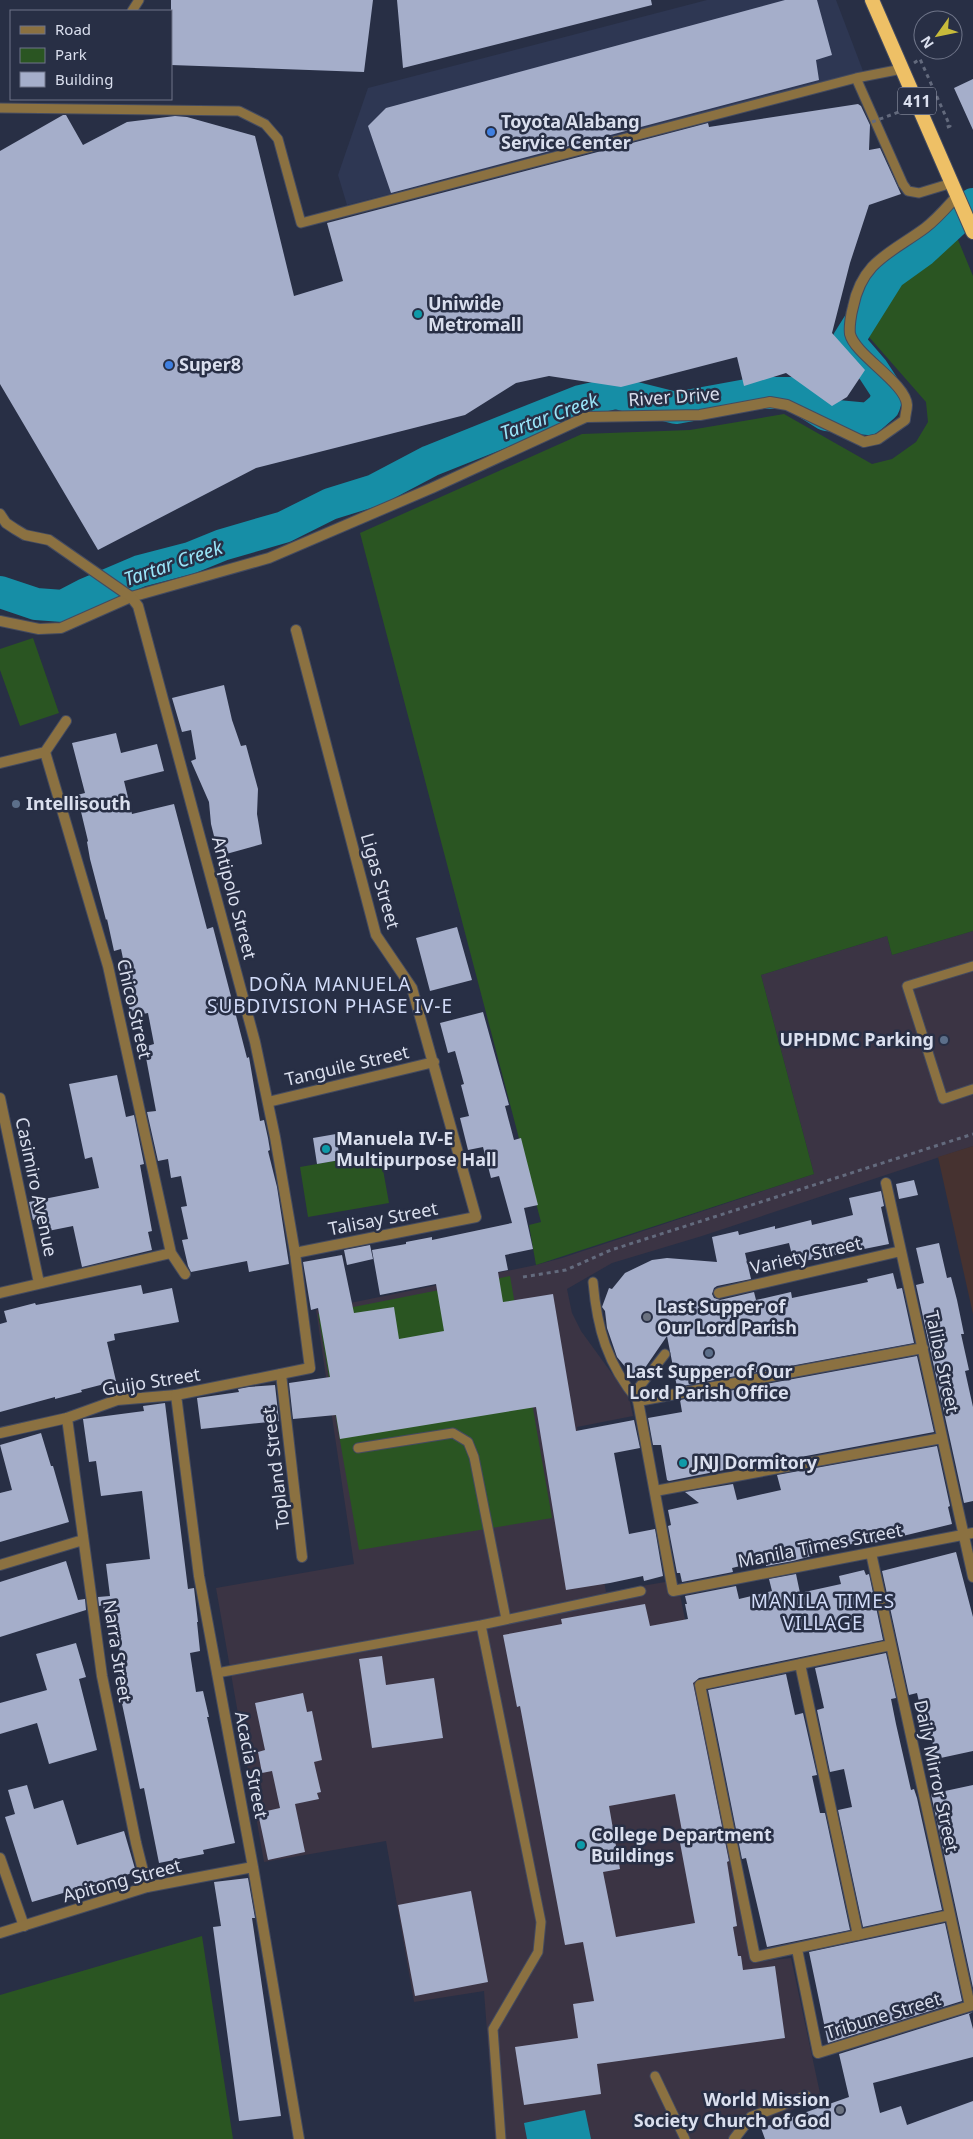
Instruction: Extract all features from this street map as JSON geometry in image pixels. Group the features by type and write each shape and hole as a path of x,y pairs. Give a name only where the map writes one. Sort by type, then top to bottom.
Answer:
{"highway":[{"name":"411","path":"872,0 973,232"}],"street":[{"name":"River Drive","path":"0,621 39,629 61,628 132,597 269,558 432,488 586,417 700,415 770,402 788,405 864,442 878,439 905,420 906,398 858,347 850,334 852,307 863,276 886,254 935,220 959,199"},
{"path":"0,514 6,523 15,529 25,535 49,540 132,597"},
{"name":"Antipolo Street","path":"132,597 138,606 255,1042 268,1102 295,1253 310,1368"},
{"name":"Ligas Street","path":"296,630 376,935 386,952 407,977 412,988 476,1218"},
{"path":"0,763 45,752 66,721"},
{"name":"Chico Street","path":"45,752 108,966 171,1253 185,1274"},
{"name":"Tanguile Street","path":"268,1102 434,1062"},
{"name":"Casimiro Avenue","path":"0,1098 39,1283"},
{"name":"Taliba Street","path":"886,1183 942,1438 968,1534 973,1577"},
{"name":"Talisay Street","path":"295,1253 476,1218"},
{"name":"Variety Street","path":"719,1293 902,1251"},
{"path":"0,1293 171,1253"},
{"path":"923,1348 635,1398 655,1491 942,1438"},
{"name":"Guijo Street","path":"0,1433 67,1418 117,1400 176,1395 310,1368"},
{"name":"Topland Street","path":"281,1374 302,1557"},
{"name":"Acacia Street","path":"176,1395 198,1576 253,1867 300,2139"},
{"name":"Narra Street","path":"67,1418 102,1676 136,1843 147,1887"},
{"name":"Manila Times Street","path":"655,1491 673,1591 968,1534"},
{"path":"0,1565 83,1540"},
{"name":"Daily Mirror Street","path":"871,1553 950,1915 972,2005"},
{"path":"891,1645 700,1685 755,1958 950,1915"},
{"path":"800,1664 858,1935"},
{"path":"0,1858 24,1926"},
{"name":"Apitong Street","path":"0,1933 147,1887 253,1867"},
{"name":"Tribune Street","path":"797,1948 818,2053 972,2005"},
{"path":"734,2139 751,2117 806,2096"}],"lane":[{"path":"0,108 239,111 265,124 278,139 301,224 856,78 902,69"},
{"path":"856,78 908,192 920,193 952,183"},
{"path":"973,966 907,986 943,1099 973,1089"},
{"path":"594,1282 596,1312 603,1342 616,1370 635,1398 665,1354"},
{"path":"358,1448 453,1433 468,1442 474,1457 506,1619"},
{"path":"217,1673 481,1625 641,1591"},
{"path":"481,1625 541,1922 538,1952 493,2029 501,2139"},
{"path":"655,2076 685,2139"}],"path":[{"path":"920,60 950,126"},
{"path":"872,122 938,97"},
{"path":"523,1277 566,1270 611,1250 973,1134"}],"shaded area":[{"name":"Toyota Alabang Service Center","path":"707,0 836,0 863,71 347,205 338,175 368,88"},
{"path":"973,931 973,1146 702,1236 612,1263 567,1289 572,1313 581,1331 629,1397 633,1416 577,1427 606,1592 677,1580 755,1962 791,1958 821,2098 743,2130 738,2139 495,2139 484,1991 414,2002 386,1841 264,1862 216,1588 354,1564 316,1310 562,1258 814,1174 761,975 887,936 892,955"},
{"path":"973,1146 973,1314 938,1157"},
{"path":"585,2110 591,2139 527,2139 524,2123"}],"green space":[{"path":"956,235 973,276 973,931 892,955 887,936 761,975 814,1174 536,1265 529,1225 541,1222 360,533 582,434 690,430 784,414 872,464 892,459 916,442 928,422 926,402 869,337 878,293 889,282"},
{"path":"33,638 59,713 20,726 0,670 0,649"},
{"path":"380,1153 389,1203 308,1217 300,1167"},
{"path":"510,1276 552,1518 359,1550 318,1314"},
{"path":"202,1936 233,2139 0,2139 0,1995"}],"building":[{"path":"171,0 373,0 364,72 172,65"},
{"path":"397,0 651,0 652,5 403,68"},
{"name":"Toyota Alabang Service Center","path":"785,0 817,0 832,55 816,60 819,80 391,193 368,126 386,108"},
{"path":"973,79 973,130 954,88"},
{"name":"Uniwide Metromall","path":"858,104 861,106 870,125 869,150 880,148 901,194 869,205 850,263 832,333 865,370 847,397 832,406 786,373 744,386 737,357 621,387 549,376 516,383 465,415 256,468 98,550 0,384 0,151 63,115 66,115 83,145 127,122 175,116 187,117 255,136 294,296 343,281 327,223 708,123 709,127"},
{"path":"224,685 232,720 241,746 246,745 258,789 257,814 262,844 219,856 211,824 209,802 191,761 196,759 191,730 182,732 172,698"},
{"path":"116,733 121,753 157,744 164,771 124,781 132,814 174,804 207,929 213,927 247,1058 249,1057 260,1121 264,1120 268,1138 270,1150 268,1151 277,1187 289,1264 249,1272 247,1261 191,1272 188,1266 182,1240 188,1239 181,1207 187,1206 181,1176 171,1178 168,1159 158,1161 147,1112 156,1111 144,1047 154,1044 148,1013 131,1016 127,998 131,997 121,949 114,951 90,859 88,841 77,795 85,793 72,743"},
{"path":"457,927 472,980 430,991 416,938"},
{"path":"483,1012 509,1105 505,1106 514,1140 521,1138 538,1205 524,1208 533,1249 505,1255 508,1270 498,1272 503,1302 553,1294 576,1431 634,1420 640,1448 614,1453 629,1534 655,1529 663,1576 644,1581 643,1576 566,1590 536,1407 340,1439 336,1415 293,1419 289,1383 330,1377 318,1308 311,1310 303,1262 342,1255 354,1313 394,1307 399,1339 444,1331 436,1284 380,1295 372,1250 432,1237 432,1240 512,1223 499,1176 491,1178 483,1147 468,1150 460,1118 469,1116 461,1085 464,1084 455,1051 448,1053 440,1023"},
{"path":"117,1075 126,1117 134,1115 144,1164 140,1165 152,1231 148,1232 152,1250 82,1267 73,1226 43,1232 40,1218 33,1220 29,1202 99,1188 92,1157 85,1159 69,1084"},
{"name":"Manuela IV-E Multipurpose Hall","path":"336,1134 340,1160 317,1164 313,1138"},
{"path":"914,1180 918,1195 899,1199 896,1184"},
{"path":"881,1191 884,1206 881,1207 889,1244 794,1263 789,1243 745,1253 751,1279 717,1286 712,1294 714,1298 720,1300 754,1292 756,1300 791,1292 792,1298 868,1282 867,1279 893,1273 897,1289 902,1288 914,1343 677,1387 667,1336 638,1378 617,1357 607,1328 605,1311 602,1307 609,1288 612,1289 625,1273 652,1260 667,1258 717,1262 712,1237 738,1231 739,1235 775,1226 775,1229 811,1220 812,1225 853,1215 849,1198"},
{"path":"939,1243 947,1278 951,1277 957,1300 964,1334 961,1334 969,1370 965,1371 973,1407 973,1501 964,1503 916,1285 924,1283 916,1248"},
{"path":"370,1245 373,1259 347,1265 344,1250"},
{"path":"141,1285 143,1294 172,1288 179,1322 114,1334 115,1340 107,1342 116,1381 81,1390 82,1392 55,1399 55,1397 0,1412 0,1324 7,1322 4,1311 35,1303 36,1305"},
{"path":"917,1356 934,1432 667,1480 661,1445 653,1445 648,1418 682,1412 680,1400"},
{"path":"275,1385 279,1421 201,1429 197,1398 239,1392 238,1389 249,1387"},
{"path":"165,1403 188,1589 194,1588 198,1622 200,1651 190,1653 196,1692 203,1691 235,1843 203,1850 204,1854 159,1863 144,1788 140,1789 121,1699 123,1699 116,1665 122,1664 115,1625 106,1626 103,1605 99,1606 98,1597 110,1596 106,1564 150,1559 142,1491 101,1496 96,1461 89,1462 83,1419 144,1411 143,1406"},
{"path":"41,1433 51,1466 53,1466 69,1522 0,1542 0,1493 12,1490 0,1445"},
{"path":"937,1446 952,1524 870,1544 869,1540 826,1550 826,1552 793,1561 766,1566 766,1564 762,1565 761,1561 732,1568 733,1572 682,1582 680,1573 677,1573 668,1526 671,1525 668,1510 699,1503 685,1492 733,1484 737,1500 781,1490 777,1475"},
{"path":"956,1552 973,1617 973,1751 936,1759 928,1722 924,1723 917,1693 909,1695 882,1571"},
{"path":"66,1561 78,1600 85,1599 86,1610 0,1637 0,1582"},
{"path":"864,1570 866,1575 869,1574 883,1640 699,1678 693,1683 729,1861 727,1862 737,1926 733,1927 738,1956 741,1956 743,1970 775,1966 785,2038 597,2064 601,2094 524,2105 515,2047 578,2038 573,2004 594,2001 583,1942 565,1945 520,1706 517,1707 503,1635 562,1624 561,1619 645,1604 650,1626 688,1619 685,1596 736,1586 739,1599 772,1591 769,1579 796,1574 800,1593 841,1584 839,1576","holes":["675,1794 682,1831 678,1832 695,1923 616,1937 603,1872 620,1869 609,1806"]},
{"path":"76,1643 86,1677 79,1679 97,1750 49,1764 37,1723 0,1734 0,1703 47,1690 36,1654"},
{"path":"886,1653 896,1698 891,1699 896,1724 911,1790 914,1789 917,1798 942,1910 863,1927 838,1810 852,1807 844,1769 830,1772 817,1710 824,1708 815,1668"},
{"path":"382,1656 386,1685 434,1678 443,1738 372,1748 359,1659"},
{"path":"786,1674 795,1715 803,1713 817,1775 812,1776 820,1813 825,1813 850,1930 767,1947 746,1858 742,1859 708,1690"},
{"path":"303,1693 307,1712 312,1711 322,1760 314,1762 321,1792 317,1793 319,1799 295,1804 305,1852 268,1860 258,1813 280,1808 272,1771 262,1773 258,1752 265,1750 255,1703"},
{"path":"27,1785 34,1809 63,1800 77,1845 124,1831 136,1872 32,1902 5,1817 15,1814 8,1790"},
{"path":"973,1785 973,1988 931,1794"},
{"path":"248,1878 255,1918 252,1918 281,2116 239,2121 213,1927 221,1926 214,1882"},
{"path":"471,1891 488,1982 415,1996 398,1905"},
{"path":"945,1923 962,2001 828,2043 809,1952"},
{"path":"973,2012 969,2014 973,2029 973,2057 873,2083 880,2113 901,2106 907,2125 973,2101 973,2139 765,2139 761,2128 849,2097 839,2054"}],"waterway":[{"name":"Tartar Creek","path":"0,592 36,604 63,606 140,571 190,558 222,545 284,527 330,504 375,490 430,461 580,401 616,393 676,408 758,393 791,393 826,415 869,419 884,406 888,393 873,370 848,341 890,274 922,251 973,204"}],"place":[{"name":"Toyota Alabang Service Center","path":"491,132"},
{"name":"Uniwide Metromall","path":"418,314"},
{"name":"Super8","path":"169,365"},
{"name":"Intellisouth","path":"16,804"},
{"name":"UPHDMC Parking","path":"944,1040"},
{"name":"Manuela IV-E Multipurpose Hall","path":"326,1149"},
{"name":"Last Supper of Our Lord Parish","path":"647,1317"},
{"name":"Last Supper of Our Lord Parish Office","path":"709,1353"},
{"name":"JNJ Dormitory","path":"683,1463"},
{"name":"College Department Buildings","path":"581,1845"},
{"name":"World Mission Society Church of God","path":"840,2110"}],"district":[{"name":"DOÑA MANUELA SUBDIVISION PHASE IV-E","path":"330,995"},
{"name":"MANILA TIMES VILLAGE","path":"823,1612"}]}
